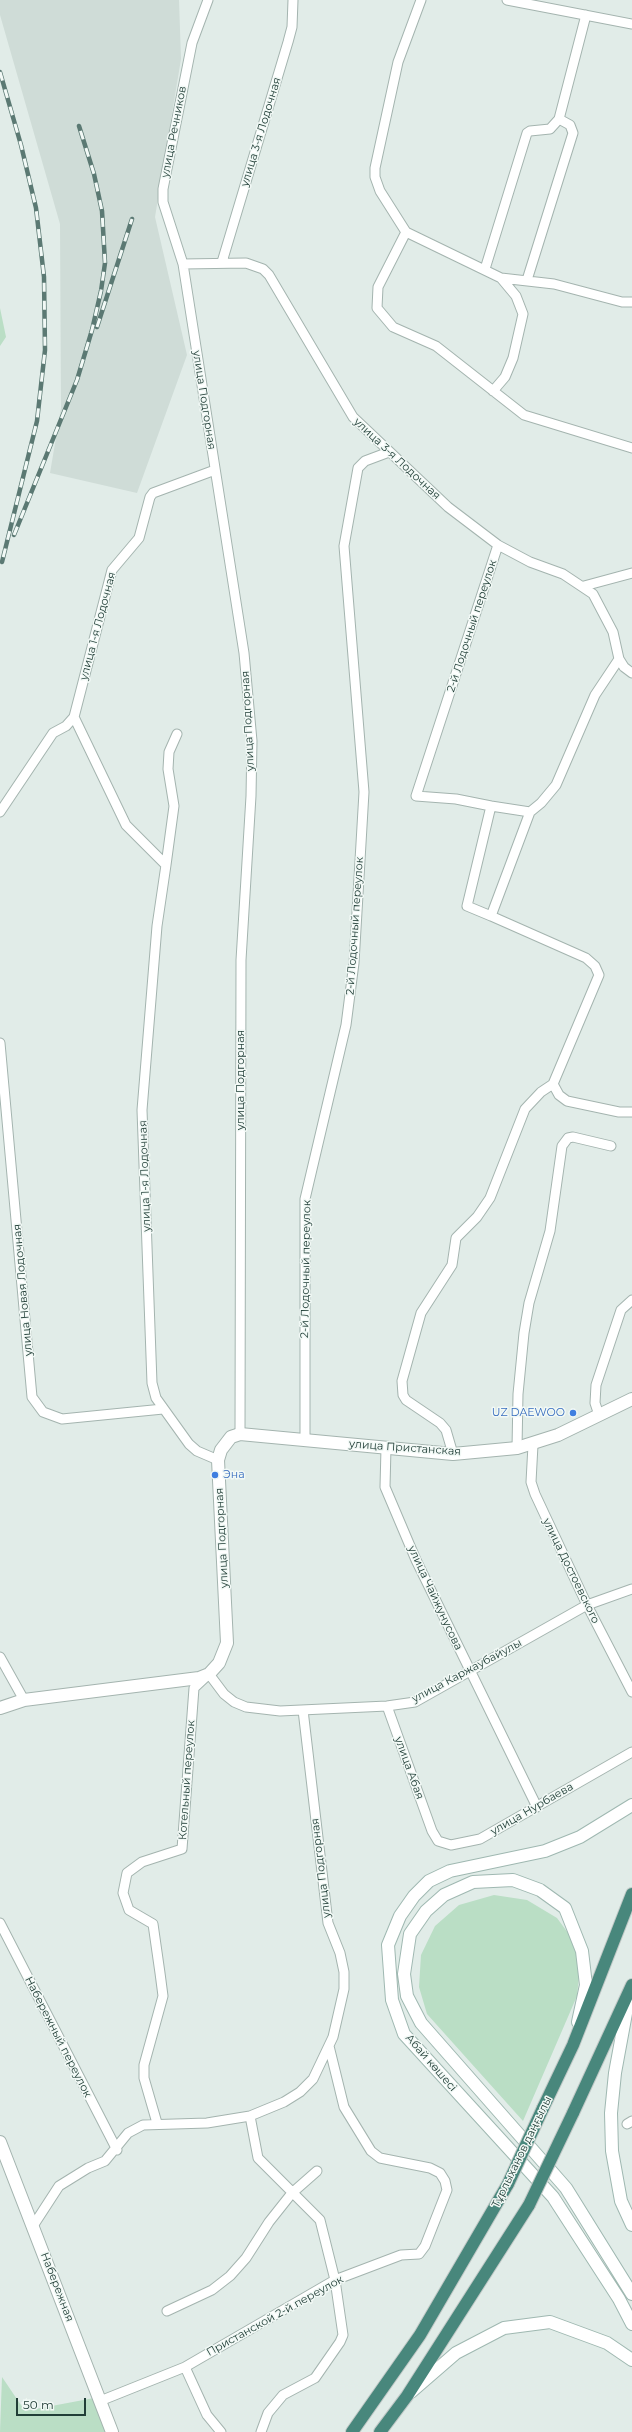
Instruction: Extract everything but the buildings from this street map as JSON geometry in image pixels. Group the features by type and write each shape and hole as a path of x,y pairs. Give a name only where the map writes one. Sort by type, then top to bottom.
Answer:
{"highway":[{"name":"Тұрлыханов даңғылы","path":"352,2432 420,2335 508,2184 573,2045 632,1894"},
{"path":"380,2432 407,2396 529,2205 631,1987"}],"main road":[{"name":"улица Пристанская","path":"240,1434 453,1454 517,1448 532,1445 558,1435 632,1399"},
{"name":"улица Подгорная","path":"210,1674 219,1663 227,1643 218,1460 226,1443 231,1437 240,1434"},
{"path":"0,1708 24,1700 199,1678 210,1674"},
{"name":"Абай көшесі","path":"632,1805 580,1836 545,1850 450,1871 429,1881 414,1896 400,1916 388,1945 392,2000 404,2034 553,2197 619,2299 632,2324"},
{"name":"Абай көшесі","path":"573,2045 586,1985 582,1951 565,1908 540,1890 513,1880 473,1882 444,1895 426,1911 410,1934 404,1974 407,1996 421,2023 566,2188 632,2294"},
{"path":"631,1987 615,2073 611,2113 612,2151 621,2201 632,2225"},
{"name":"Набережная","path":"0,2142 112,2432"},
{"path":"407,2396 456,2353 504,2328 550,2322 607,2343 632,2360"}],"street":[{"name":"улица Речников","path":"183,264 163,202 163,189 192,43 208,0"},
{"name":"улица 3-я Лодочная","path":"222,262 288,42 292,27 293,0"},
{"path":"421,0 398,62 374,168 375,177 380,191 406,232 501,278 516,296 522,314 513,358 504,377 493,391"},
{"path":"507,0 632,24"},
{"path":"485,269 527,133 530,131 550,129 559,119 586,15"},
{"path":"527,280 573,133 570,125 559,119"},
{"path":"406,232 378,287 377,308 393,327 436,346 524,415 632,448"},
{"name":"улица 3-я Лодочная","path":"183,264 222,262 256,265 269,275 353,417 448,507 498,545 584,586 593,594 601,605 613,632 619,659"},
{"name":"улица Подгорная","path":"183,264 244,653 252,741 251,796 241,960 240,1434"},
{"path":"501,278 554,284 622,302 632,302"},
{"name":"2-й Лодочный переулок","path":"305,1440 305,1199 346,1025 354,962 364,792 344,546 358,468 369,459 389,452"},
{"name":"улица 1-я Лодочная","path":"74,717 112,570 139,538 150,497 153,493 215,470"},
{"name":"2-й Лодочный переулок","path":"498,545 416,796 456,799 530,812"},
{"path":"584,586 632,573"},
{"path":"491,916 530,812 542,803 556,785 594,695 619,659 624,667 632,673"},
{"path":"0,812 53,733 66,726 74,717 126,825 166,865"},
{"name":"улица 1-я Лодочная","path":"177,734 169,752 168,769 174,806 157,926 142,1110 152,1383 156,1398 197,1451 218,1460"},
{"path":"453,1454 446,1430 440,1423 406,1400 403,1395 402,1381 421,1313 452,1265 456,1238 477,1217 490,1198 525,1109 542,1092 553,1084 599,975 595,966 586,958 467,906 491,806"},
{"name":"улица Новая Лодочная","path":"0,1043 4,1133 32,1397 36,1406 51,1417 62,1419 164,1409"},
{"path":"553,1084 559,1095 567,1101 619,1112 632,1112"},
{"path":"517,1448 518,1394 524,1333 529,1303 550,1231 562,1146 568,1138 573,1137 611,1146"},
{"path":"598,1415 594,1393 596,1385 621,1310 632,1300"},
{"name":"улица Достоевского","path":"532,1445 531,1482 535,1494 587,1605 632,1692"},
{"name":"улица Чайжунусова","path":"386,1448 386,1487 416,1560 537,1807"},
{"name":"улица Каржаубайулы","path":"210,1674 224,1694 234,1702 246,1707 280,1711 387,1706 415,1702 587,1605 632,1589"},
{"path":"0,1657 24,1700"},
{"name":"Котельный переулок","path":"157,2123 144,2078 144,2065 163,1996 153,1924 129,1910 123,1893 127,1873 142,1862 182,1849 194,1688 210,1674"},
{"name":"улица Абая","path":"387,1706 432,1831"},
{"name":"улица Подгорная","path":"33,2226 59,2186 88,2168 105,2161 116,2150 121,2140 128,2133 143,2125 157,2123 207,2123 250,2116 300,2092 312,2079 329,2046 344,1989 344,1972 340,1953 328,1923 303,1710"},
{"name":"улица Нурбаева","path":"432,1831 438,1841 451,1845 480,1839 632,1752"},
{"name":"Набережный переулок","path":"0,1923 116,2150"},
{"name":"Пристанской 2-й переулок","path":"100,2401 185,2367 334,2280 401,2255 419,2254 425,2246 447,2190 445,2181 440,2173 430,2168 380,2158 371,2151 344,2107 329,2046"},
{"path":"250,2116 258,2158 320,2220 334,2280 343,2335 340,2342 315,2378 283,2395 268,2413 261,2432"},
{"path":"167,2311 212,2290 230,2276 246,2258 269,2222 292,2193 317,2171"},
{"path":"185,2367 207,2415 221,2432"}],"shaded area":[{"path":"0,0 179,0 181,59 155,217 187,355 137,493 50,473 61,408 60,224 0,15"}],"green space":[{"path":"0,308 6,337 0,346"},
{"path":"494,1895 527,1900 557,1918 571,1937 580,1966 577,1996 523,2121 427,2014 419,1987 421,1955 435,1926 459,1905"},
{"path":"2,2377 25,2411 94,2398 107,2432 0,2432"}],"railway":[{"path":"0,72 21,145 36,208 44,277 45,350 37,421 2,562"},
{"path":"14,535 77,380 92,330 101,291 105,263 102,211 94,174 79,126"},
{"path":"97,327 132,219"}],"place":[{"name":"UZ DAEWOO","path":"573,1413"},
{"name":"Эна","path":"215,1475"}]}
